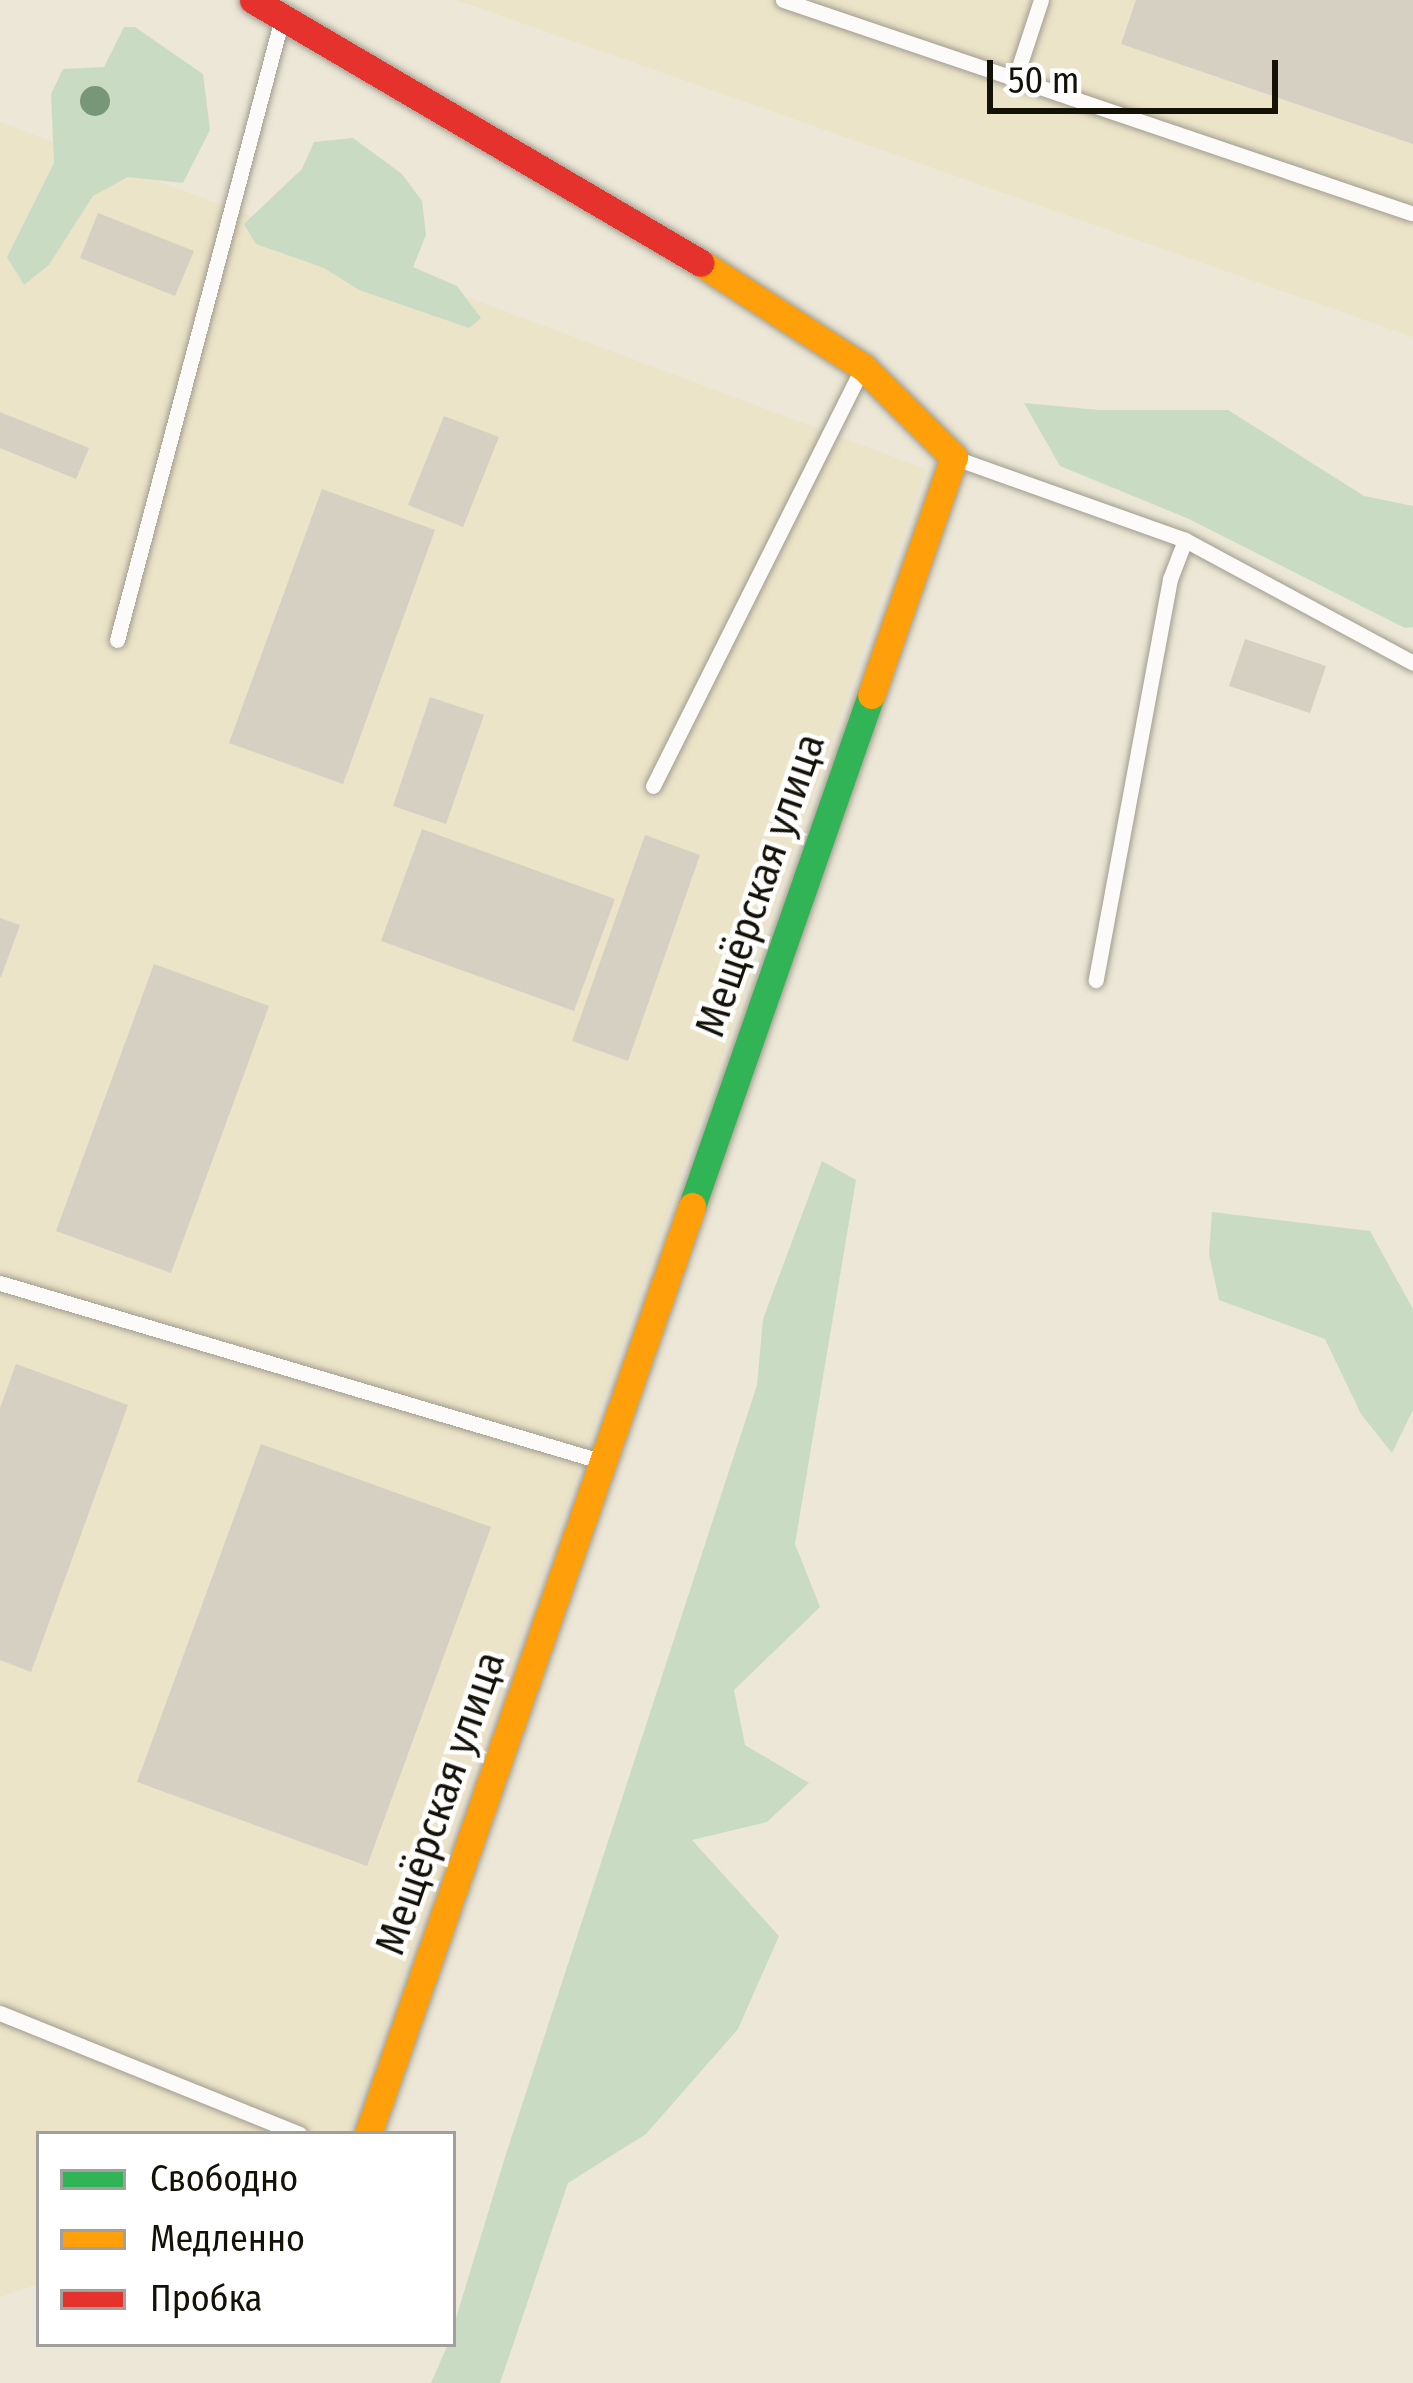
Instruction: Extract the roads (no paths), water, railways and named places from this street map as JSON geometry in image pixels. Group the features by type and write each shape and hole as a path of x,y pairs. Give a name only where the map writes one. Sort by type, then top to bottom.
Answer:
{"street":[{"path":"253,0 779,308 863,368 954,457"},
{"name":"Мещёрская улица","path":"369,2131 954,457"}],"lane":[{"path":"783,0 1411,213"},
{"path":"1016,79 1041,0"},
{"path":"117,640 282,19"},
{"path":"653,786 863,368"},
{"path":"954,457 1184,540 1413,663"},
{"path":"1096,980 1170,579 1184,540"},
{"path":"0,1282 603,1462"},
{"path":"0,2013 294,2131"}]}
